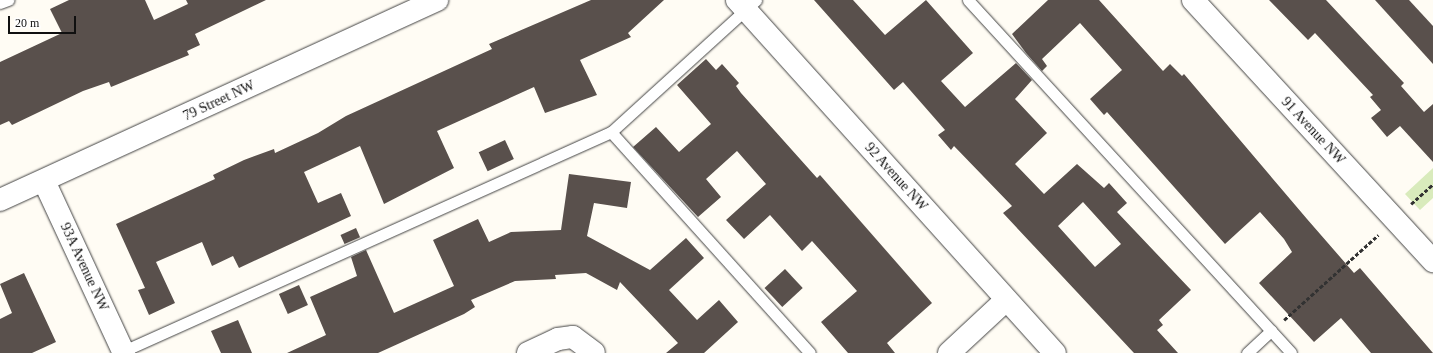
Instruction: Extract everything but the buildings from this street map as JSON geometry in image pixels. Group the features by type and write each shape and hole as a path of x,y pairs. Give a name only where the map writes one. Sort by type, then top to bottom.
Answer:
{"street":[{"name":"79 Street NW","path":"0,200 437,0"},
{"name":"91 Avenue NW","path":"1193,0 1433,261"},
{"name":"92 Avenue NW","path":"746,3 1006,300 1055,353"},
{"name":"93A Avenue NW","path":"44,181 122,352"},
{"path":"949,353 1006,300"},
{"path":"528,353 573,337 594,353"}],"lane":[{"path":"0,3 8,0"},
{"path":"968,0 1291,353"},
{"path":"122,352 611,132 746,3"},
{"path":"611,132 810,353"},
{"path":"1247,353 1272,331"}],"path":[{"path":"1272,331 1433,184"}],"green space":[{"path":"1433,168 1433,198 1420,210 1405,194"}]}
